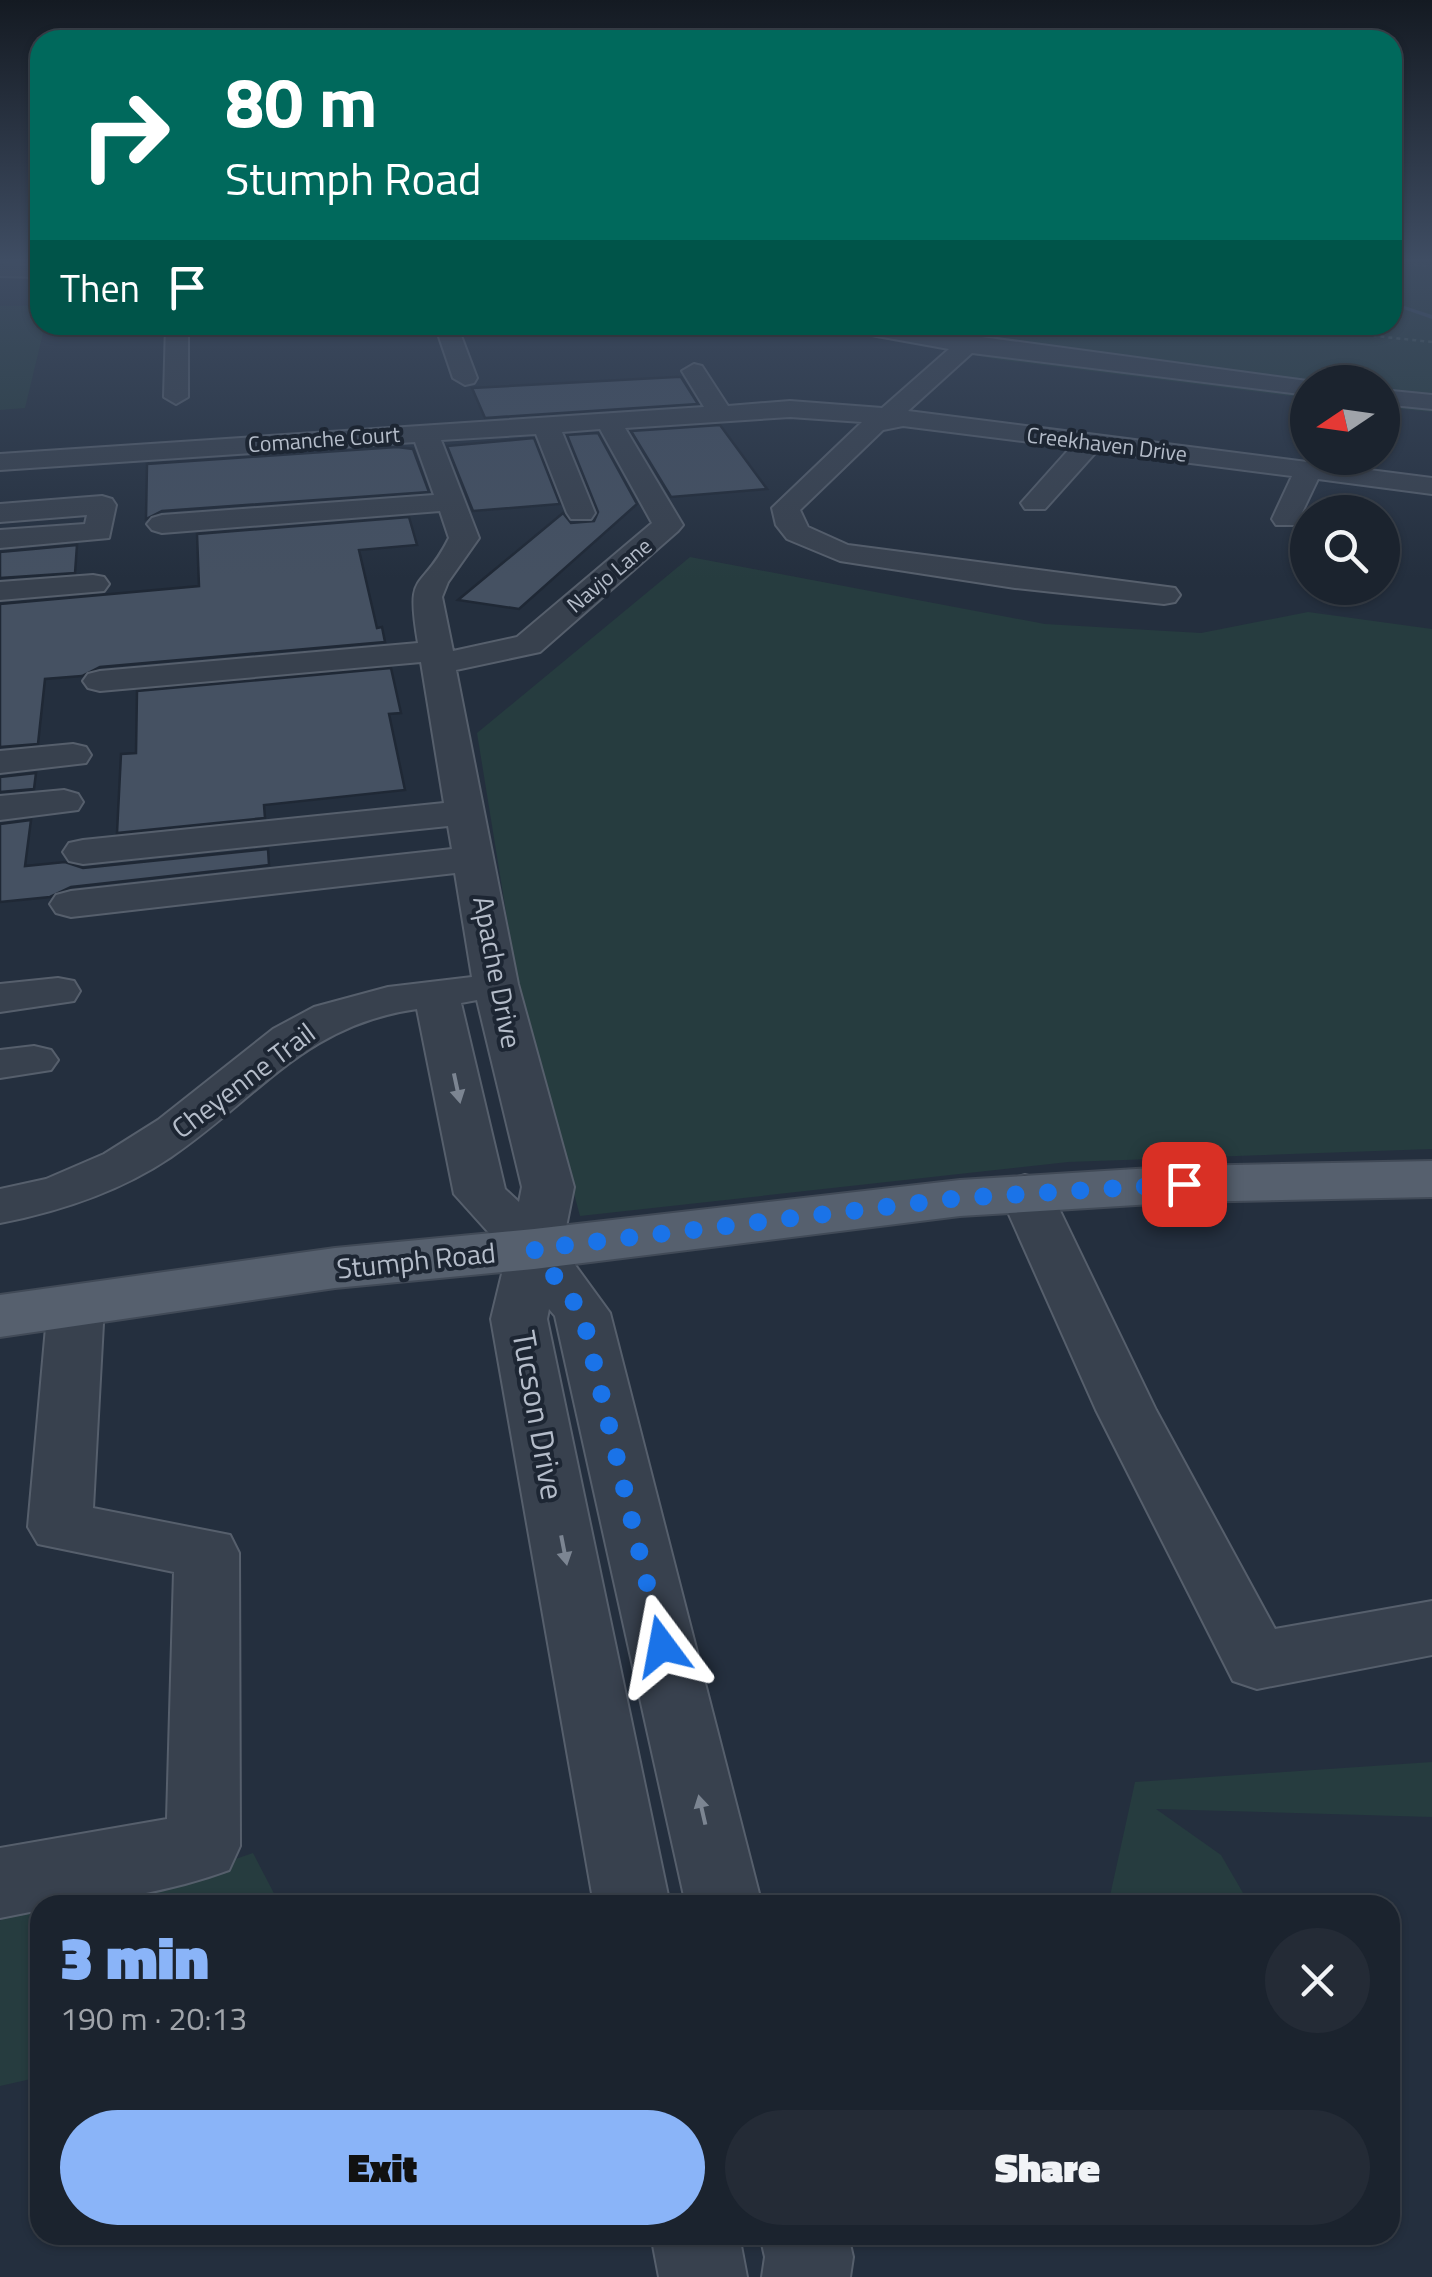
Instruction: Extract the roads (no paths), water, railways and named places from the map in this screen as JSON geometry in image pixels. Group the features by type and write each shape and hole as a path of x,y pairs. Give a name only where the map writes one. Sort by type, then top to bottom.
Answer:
{"main road":[{"name":"Stumph Road","path":"0,1316 335,1268 1025,1192 1432,1179"}],"street":[{"path":"176,366 176,397"},
{"path":"462,366 466,378"},
{"path":"946,366 895,417 874,425 786,508 786,520 796,532 816,544 874,558 1072,588 1164,596"},
{"path":"1136,366 1290,386"},
{"path":"694,371 720,412"},
{"path":"1400,399 1432,402"},
{"name":"Comanche Court","path":"0,462 720,412 790,409 895,417"},
{"path":"1013,414 1049,428"},
{"name":"Creekhaven Drive","path":"895,417 1099,434 1290,467"},
{"name":"Navjo Lane","path":"435,645 528,644 668,525 608,420"},
{"path":"546,425 581,513"},
{"name":"Apache Drive","path":"426,432 464,538 457,556 428,582 435,645 496,984 548,1187 534,1249"},
{"path":"1034,504 1099,434"},
{"path":"1286,519 1306,475"},
{"name":"Creekhaven Drive","path":"1347,475 1432,486"},
{"path":"164,511 446,490"},
{"path":"0,513 102,505 99,532 0,540"},
{"path":"0,591 92,584"},
{"path":"392,622 435,645"},
{"path":"100,681 435,645"},
{"path":"0,762 73,754"},
{"path":"0,808 64,802"},
{"path":"83,852 465,812"},
{"path":"412,818 421,865"},
{"path":"71,904 475,859"},
{"name":"Cheyenne Trail","path":"0,1206 47,1199 104,1175 173,1135 268,1054 310,1026 362,1004 496,984"},
{"path":"0,998 58,991"},
{"path":"436,993 480,1194 534,1249"},
{"path":"1025,1192 1126,1410 1258,1661 1432,1628"},
{"name":"Tucson Drive","path":"534,1249 520,1319 630,1895"},
{"name":"Tucson Drive","path":"534,1249 582,1313 722,1895"},
{"path":"0,1883 203,1846 206,1554 60,1528 76,1305"},
{"path":"697,2245 703,2277"},
{"path":"806,2245 806,2277"}]}
